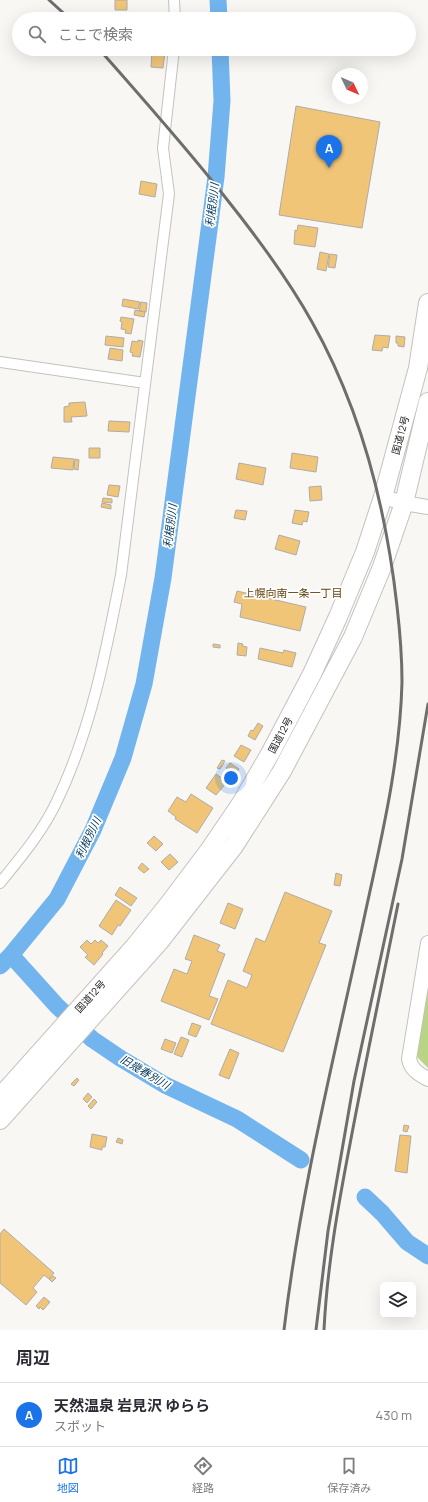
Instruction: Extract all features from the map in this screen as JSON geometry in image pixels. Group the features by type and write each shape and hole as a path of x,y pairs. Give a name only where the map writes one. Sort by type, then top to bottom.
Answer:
{"highway":[{"name":"国道12号","path":"86,1013 208,852 246,795 271,752 312,674 365,552 383,497 418,368 428,303"},
{"name":"国道12号","path":"0,1120 60,1042 86,1013 160,941 234,846 282,771 353,637 382,567 404,503 428,402"},
{"name":"国道12号","path":"0,1097 60,1042"}],"street":[{"path":"174,0 175,12"},
{"path":"0,883 29,847 56,802 76,757 93,706 121,575 169,194 162,148 173,56"},
{"path":"0,362 145,384"},
{"path":"383,497 404,503 428,507"},
{"path":"428,943 409,1059 410,1065 414,1070 428,1079"}],"green space":[{"path":"428,981 428,1068 416,1056"}],"building":[{"path":"115,0 127,0 127,10 115,10"},
{"path":"152,56 164,56 163,68 151,67"},
{"path":"296,106 380,122 362,228 279,215"},
{"path":"141,181 157,184 155,197 139,194"},
{"path":"298,225 318,228 315,247 294,244 295,230 297,231"},
{"path":"320,252 329,254 326,271 317,269"},
{"path":"330,254 337,255 335,268 328,267"},
{"path":"123,299 140,302 138,309 122,306"},
{"path":"141,302 147,303 146,312 139,311"},
{"path":"135,310 145,312 144,317 134,315"},
{"path":"121,317 134,319 131,334 125,333 126,330 121,329"},
{"path":"375,335 390,336 388,348 383,347 382,351 372,350"},
{"path":"106,336 124,338 123,347 105,345"},
{"path":"396,336 405,337 404,347 398,346 398,343 396,343"},
{"path":"138,340 143,341 140,357 132,356 133,353 130,352 132,341 138,342"},
{"path":"110,348 123,350 122,361 108,359"},
{"path":"85,402 87,416 71,417 72,422 64,422 64,407 69,406 69,403"},
{"path":"109,421 130,422 129,432 108,431"},
{"path":"89,448 100,448 100,458 89,458"},
{"path":"292,453 318,457 316,472 290,468"},
{"path":"53,457 74,459 73,470 51,468"},
{"path":"75,459 79,460 78,470 74,469"},
{"path":"239,463 266,468 263,485 236,479"},
{"path":"109,485 120,486 118,497 107,495"},
{"path":"321,486 322,500 310,501 309,487"},
{"path":"103,498 112,499 112,503 102,502"},
{"path":"102,503 111,505 111,509 101,507"},
{"path":"236,510 247,511 245,520 234,518"},
{"path":"295,510 309,512 307,522 303,521 302,525 292,523"},
{"path":"279,535 300,541 296,555 275,549"},
{"path":"237,591 306,607 300,631 240,617 242,604 234,602"},
{"path":"238,643 247,647 246,656 237,655"},
{"path":"213,644 220,645 220,648 213,647"},
{"path":"260,648 283,653 284,650 296,653 292,667 258,659"},
{"path":"258,723 263,726 255,740 248,736 251,730 253,731"},
{"path":"241,745 251,750 244,762 234,756"},
{"path":"222,760 225,761 220,769 217,768"},
{"path":"230,763 239,769 236,774 226,768"},
{"path":"216,774 227,782 216,795 206,788"},
{"path":"191,794 213,808 197,833 175,819 176,817 168,811 177,797 186,802"},
{"path":"154,836 163,844 156,851 147,843"},
{"path":"170,854 178,862 169,870 161,862"},
{"path":"142,863 149,869 144,873 138,868"},
{"path":"336,873 342,875 340,886 334,885"},
{"path":"120,887 137,898 131,906 115,895"},
{"path":"285,892 332,911 319,943 326,945 283,1052 211,1024 228,980 247,988 252,975 243,971 256,938 265,942"},
{"path":"116,900 131,910 120,926 118,925 112,935 99,926"},
{"path":"228,903 243,909 235,929 220,923"},
{"path":"194,935 220,945 217,951 225,954 209,996 218,999 209,1020 161,1001 174,969 187,974 192,961 185,959"},
{"path":"87,940 91,944 95,940 98,943 101,940 108,946 94,965 85,957 88,955 80,947"},
{"path":"192,1023 201,1026 196,1037 188,1034"},
{"path":"181,1037 189,1040 182,1057 174,1054"},
{"path":"165,1039 176,1043 172,1053 161,1049"},
{"path":"230,1049 239,1053 229,1079 219,1075"},
{"path":"77,1078 79,1080 74,1086 71,1084"},
{"path":"88,1093 92,1097 87,1103 83,1099"},
{"path":"94,1099 97,1102 91,1109 88,1106"},
{"path":"404,1125 409,1126 407,1132 403,1131"},
{"path":"92,1134 107,1137 105,1147 102,1147 102,1150 90,1147"},
{"path":"400,1135 411,1136 407,1173 395,1171"},
{"path":"118,1138 123,1140 122,1144 116,1142"},
{"path":"4,1229 54,1273 49,1279 44,1275 33,1288 37,1292 26,1305 0,1283 0,1234"},
{"path":"53,1276 56,1278 52,1282 49,1279"},
{"path":"44,1297 50,1302 43,1310 36,1306"}],"waterway":[{"name":"利根別川","path":"218,0 219,12"},
{"name":"利根別川","path":"0,966 11,955 57,899 93,830 123,758 144,684 163,578 216,177 222,101 220,56"},
{"name":"旧幾春別川","path":"11,955 57,1006 92,1039 165,1085 237,1119 301,1160"},
{"name":"旧幾春別川","path":"365,1197 382,1213 407,1242 428,1256"}],"railway":[{"path":"49,0 62,12"},
{"path":"105,56 179,141 237,212 282,273 312,322 329,355 358,424 378,496 392,569 402,663 400,713 393,775 382,837 308,1178 284,1330"},
{"path":"316,1330 328,1231 354,1081 402,859 428,704"},
{"path":"324,1330 330,1260 341,1190 398,904"}],"place":[{"name":"天然温泉 岩見沢 ゆらら","path":"329,168"}],"district":[{"name":"上幌向南一条一丁目","path":"293,593"}]}
